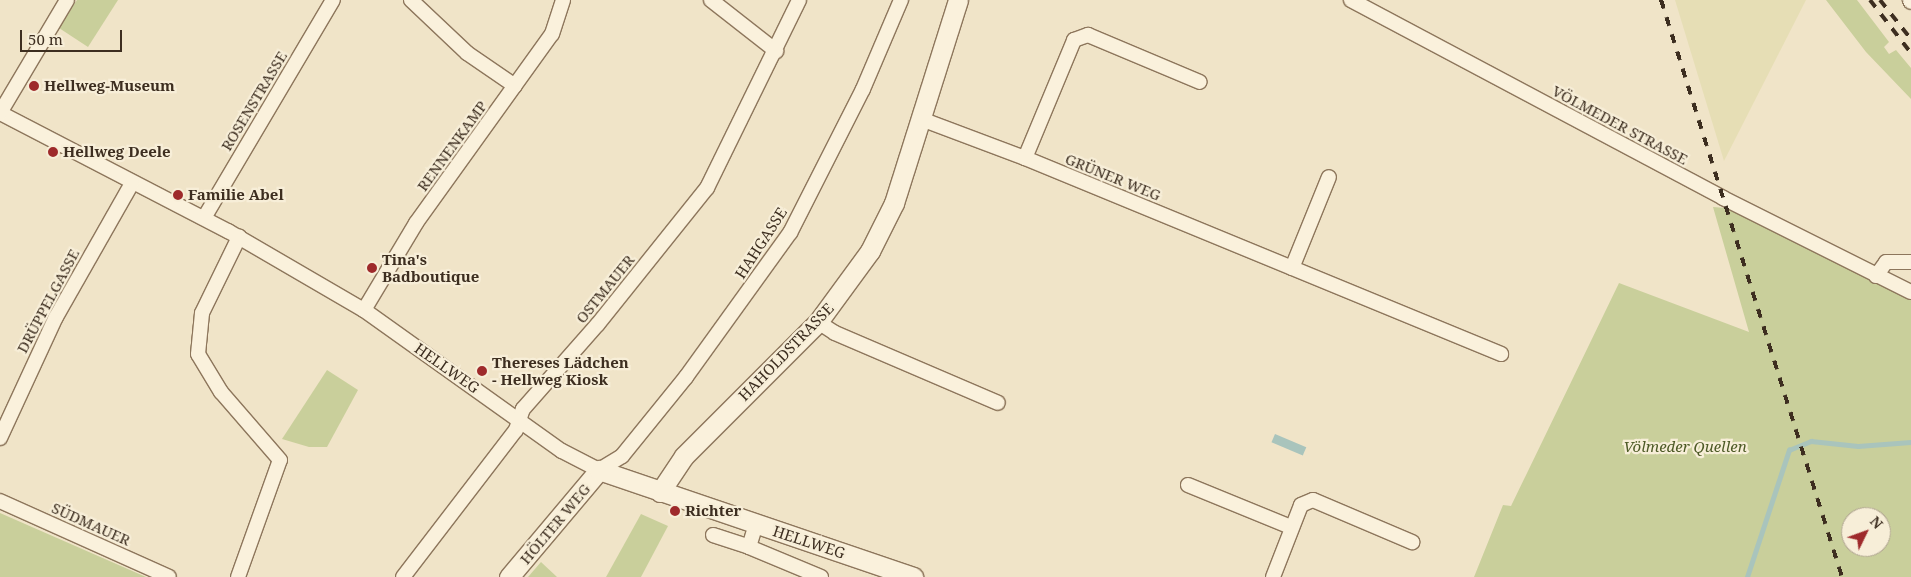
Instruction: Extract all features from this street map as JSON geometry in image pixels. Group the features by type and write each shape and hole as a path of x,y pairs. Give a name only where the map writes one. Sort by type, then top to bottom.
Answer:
{"street":[{"path":"0,113 67,0"},
{"name":"ROSENSTRASSE","path":"204,218 334,0"},
{"path":"411,0 467,53 515,86"},
{"name":"RENNENKAMP","path":"364,310 416,223 552,34 563,0"},
{"path":"711,0 776,50"},
{"name":"OSTMAUER","path":"403,577 516,430 518,418 707,188 799,0"},
{"name":"HAHGASSE","path":"599,470 622,456 686,378 790,233 863,88 900,0"},
{"name":"HAHOLDSTRASSE","path":"660,492 684,456 818,322 870,251 894,203 958,0"},
{"name":"VÖLMEDER STRASSE","path":"1351,0 1876,276 1911,292"},
{"path":"1025,158 1074,40 1088,35 1200,82"},
{"name":"HELLWEG","path":"0,113 132,183 204,218 364,310 562,451 599,470 913,577"},
{"name":"GRÜNER WEG","path":"921,119 1025,158 1501,354"},
{"path":"1292,268 1329,177"},
{"name":"DRÜPPELGASSE","path":"0,438 56,317 132,183"},
{"path":"238,577 280,460 221,392 198,354 202,313 239,237"},
{"path":"1876,276 1886,262 1911,262"},
{"path":"818,322 835,333 998,403"},
{"name":"HÖLTER WEG","path":"509,577 599,470"},
{"path":"1188,485 1291,527"},
{"path":"1273,577 1301,505 1313,500 1412,542"},
{"name":"SÜDMAUER","path":"0,501 169,577"},
{"path":"749,547 756,524"},
{"path":"713,535 749,547 821,577"}],"shaded area":[{"path":"1675,0 1806,0 1724,161"}],"green space":[{"path":"77,0 118,0 88,47 59,28"},
{"path":"1826,0 1857,0 1889,42 1884,47 1889,54 1896,50 1911,68 1911,99 1866,52"},
{"name":"Völmeder Quellen","path":"1713,207 1726,208 1911,293 1911,577 1474,577 1503,505 1511,506 1619,283 1749,332"},
{"path":"327,370 358,390 327,447 309,447 282,439"},
{"path":"0,513 146,577 0,577"},
{"path":"641,514 668,526 641,577 606,577"},
{"path":"541,562 557,577 528,577"}],"water":[{"path":"1275,434 1306,447 1303,456 1271,442"}],"waterway":[{"path":"1747,577 1789,450 1811,441 1858,446 1911,442"}],"railway":[{"path":"1661,0 1842,577"},
{"path":"1870,0 1911,53"},
{"path":"1880,0 1911,39"}],"place":[{"name":"Hellweg-Museum","path":"34,86"},
{"name":"Hellweg Deele","path":"53,152"},
{"name":"Familie Abel","path":"178,195"},
{"name":"Tina's Badboutique","path":"372,268"},
{"name":"Thereses Lädchen - Hellweg Kiosk","path":"482,371"},
{"name":"Richter","path":"675,511"}]}
